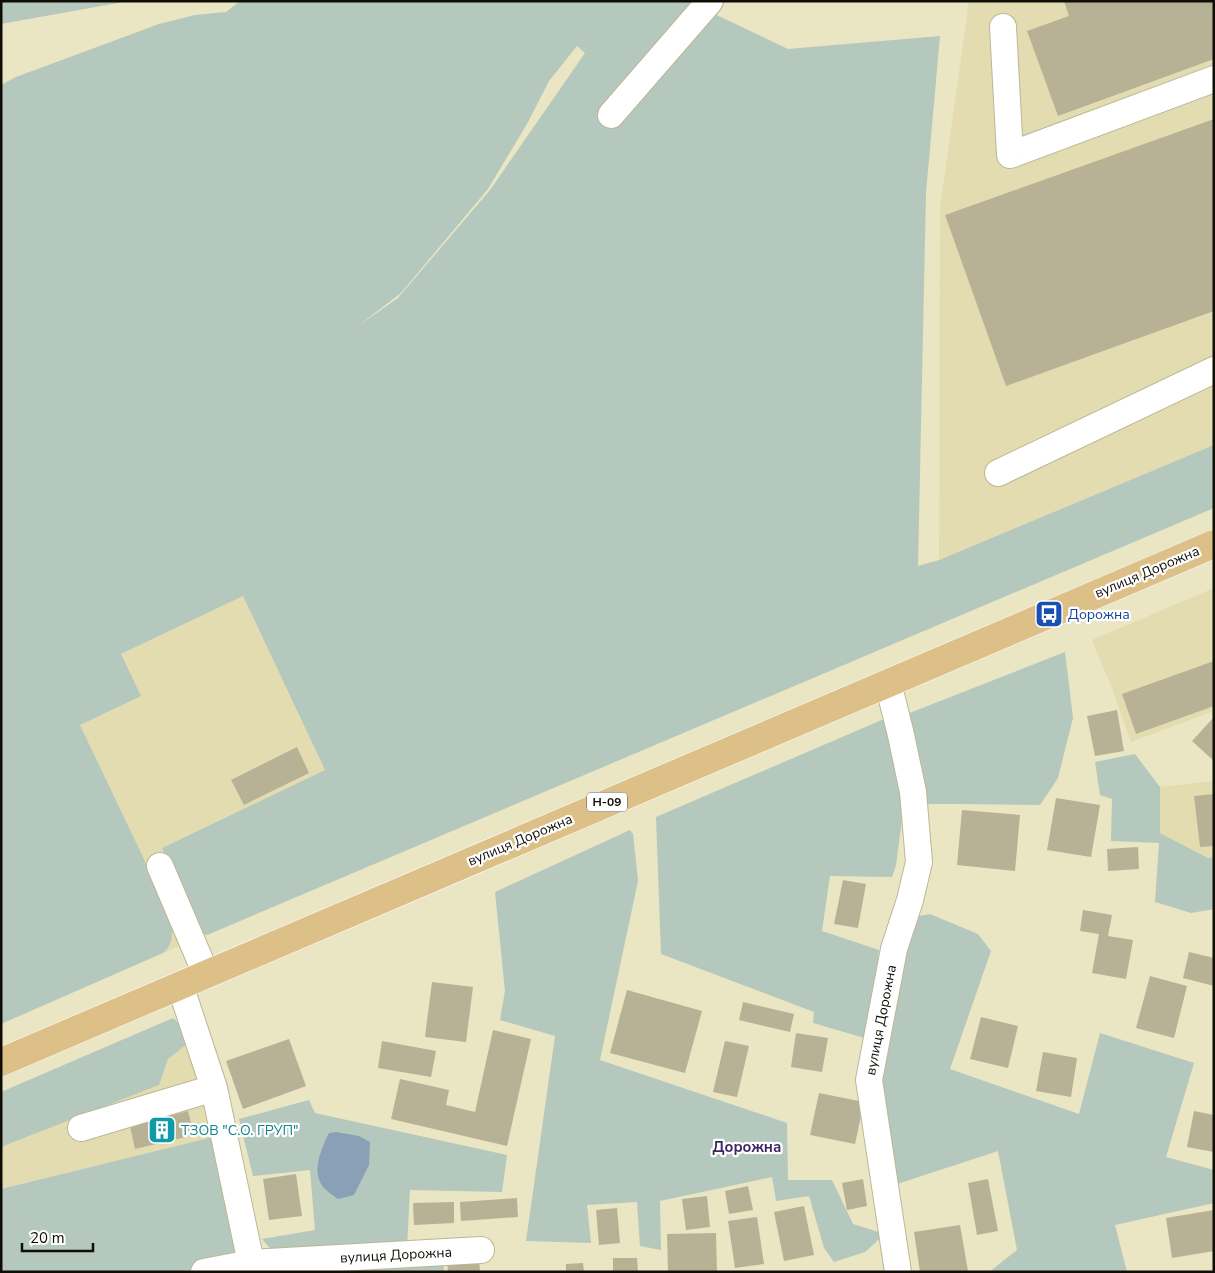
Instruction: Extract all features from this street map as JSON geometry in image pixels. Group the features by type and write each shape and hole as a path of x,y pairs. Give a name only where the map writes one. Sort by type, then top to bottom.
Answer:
{"main road":[{"name":"вулиця Дорожна","path":"1,1062 1214,544"}],"street":[{"path":"611,115 710,1"},
{"path":"1003,27 1010,155 1214,79"},
{"path":"998,473 1214,370"},
{"name":"вулиця Дорожна","path":"888,683 913,792 919,862 910,900 894,949 869,1080 898,1272"},
{"path":"160,866 206,974"},
{"path":"180,985 214,1088 251,1263"},
{"path":"81,1128 214,1088"},
{"name":"вулиця Дорожна","path":"204,1272 251,1263 481,1250"}],"shaded area":[{"path":"969,1 1214,1 1214,445 939,560 940,208"},
{"path":"1214,588 1214,711 1131,742 1112,688 1092,640"},
{"path":"243,596 325,770 162,848 199,932 207,935 163,953 168,948 173,927 143,857 80,725 140,696 121,654"},
{"path":"1214,781 1214,857 1208,858 1160,833 1160,787"},
{"path":"187,1044 213,1137 1,1189 1,1147 158,1085 168,1059"}],"green space":[{"path":"1,1 129,1 1,24"},
{"path":"240,1 687,1 788,49 940,36 926,193 918,566 939,560 1214,445 1214,508 207,935 199,932 179,891 162,848 325,770 243,596 121,654 141,696 80,725 143,857 173,927 168,948 163,953 1,1024 1,85 16,77 159,24 195,15 226,12","holes":["577,46 585,53 490,190 398,298 358,326 401,293 488,189 527,124 549,81"]},
{"path":"1065,652 1073,718 1058,778 1040,805 923,804 907,714"},
{"path":"891,716 903,812 896,865 892,877 830,876 822,931 879,950 868,1039 813,1023 814,1012 661,954 656,817"},
{"path":"1135,754 1160,787 1160,833 1208,858 1214,857 1214,909 1191,913 1155,902 1159,843 1111,841 1112,799 1100,795 1095,762"},
{"path":"630,830 633,834 638,881 600,1060 787,1123 788,1180 832,1180 853,1224 885,1234 865,1252 834,1262 824,1248 809,1196 776,1201 772,1177 660,1201 661,1250 640,1246 637,1202 587,1205 591,1243 526,1241 555,1036 500,1020 505,991 495,892"},
{"path":"930,914 978,934 991,951 950,1069 1079,1114 1100,1033 1194,1063 1166,1157 1214,1170 1214,1203 1115,1225 1127,1272 989,1272 1017,1250 998,1151 891,1186 880,1099 891,1010 901,946 918,916"},
{"path":"173,1018 183,1027 187,1044 168,1059 159,1085 1,1147 1,1092"},
{"path":"309,1100 315,1113 507,1155 502,1192 410,1190 407,1247 273,1252 262,1239 315,1230 310,1170 253,1176 239,1119"},
{"path":"213,1137 237,1255 228,1263 179,1272 1,1272 1,1189"},
{"path":"443,1255 444,1272 305,1272"}],"water":[{"path":"336,1132 359,1136 370,1142 369,1165 354,1195 338,1199 322,1185 318,1173 318,1161 324,1143 329,1133"}],"building":[{"path":"1064,1 1214,1 1214,59 1058,116 1027,31 1069,16"},
{"path":"1214,119 1214,311 1006,386 945,215"},
{"path":"1214,661 1214,706 1136,734 1122,694"},
{"path":"1117,710 1124,751 1095,756 1087,716"},
{"path":"1214,717 1214,761 1192,741"},
{"path":"297,747 309,773 244,805 231,780"},
{"path":"1214,794 1214,846 1200,847 1194,796"},
{"path":"1056,798 1100,805 1091,857 1047,850"},
{"path":"962,810 1020,815 1015,871 957,865"},
{"path":"1138,847 1139,869 1108,871 1107,849"},
{"path":"843,880 866,884 858,928 834,924"},
{"path":"1083,910 1112,915 1108,936 1133,940 1126,979 1092,973 1099,934 1080,931"},
{"path":"1189,952 1214,958 1214,986 1183,978"},
{"path":"1150,976 1187,986 1174,1038 1136,1028"},
{"path":"432,982 473,987 466,1042 425,1037"},
{"path":"627,990 702,1011 685,1073 610,1053"},
{"path":"743,1002 794,1014 790,1032 739,1020"},
{"path":"981,1017 1018,1026 1008,1068 970,1059"},
{"path":"493,1030 531,1039 507,1146 391,1119 400,1079 449,1090 446,1105 475,1112"},
{"path":"796,1033 828,1038 822,1072 791,1067"},
{"path":"289,1039 306,1086 243,1109 226,1061"},
{"path":"382,1041 436,1051 431,1077 378,1068"},
{"path":"725,1041 749,1046 737,1097 713,1092"},
{"path":"1043,1052 1077,1058 1071,1097 1036,1091"},
{"path":"819,1093 864,1102 855,1144 810,1135"},
{"name":"ТЗОВ \"С.О. ГРУП\"","path":"188,1111 194,1135 135,1149 130,1126"},
{"path":"1194,1111 1214,1115 1214,1152 1187,1147"},
{"path":"296,1174 302,1216 269,1220 263,1179"},
{"path":"863,1179 867,1206 847,1210 842,1183"},
{"path":"988,1179 998,1231 977,1235 968,1183"},
{"path":"748,1186 753,1210 729,1214 725,1191"},
{"path":"707,1196 710,1227 686,1230 682,1199"},
{"path":"517,1198 518,1217 461,1221 460,1202"},
{"path":"454,1202 454,1223 414,1225 413,1203"},
{"path":"804,1206 814,1255 784,1261 774,1212"},
{"path":"617,1208 620,1243 599,1245 596,1210"},
{"path":"1214,1210 1214,1251 1172,1258 1166,1218"},
{"path":"757,1217 764,1264 735,1268 728,1221"},
{"path":"960,1225 968,1271 920,1272 914,1232"},
{"path":"716,1233 717,1272 668,1272 667,1234"},
{"path":"479,1257 480,1272 448,1272 447,1259"},
{"path":"613,1258 637,1258 638,1272 613,1272"},
{"path":"583,1263 584,1272 566,1272 566,1264"}],"place":[{"name":"Дорожна","path":"1049,614"},
{"name":"ТЗОВ \"С.О. ГРУП\"","path":"162,1130"}],"district":[{"name":"Дорожна","path":"747,1147"}]}
